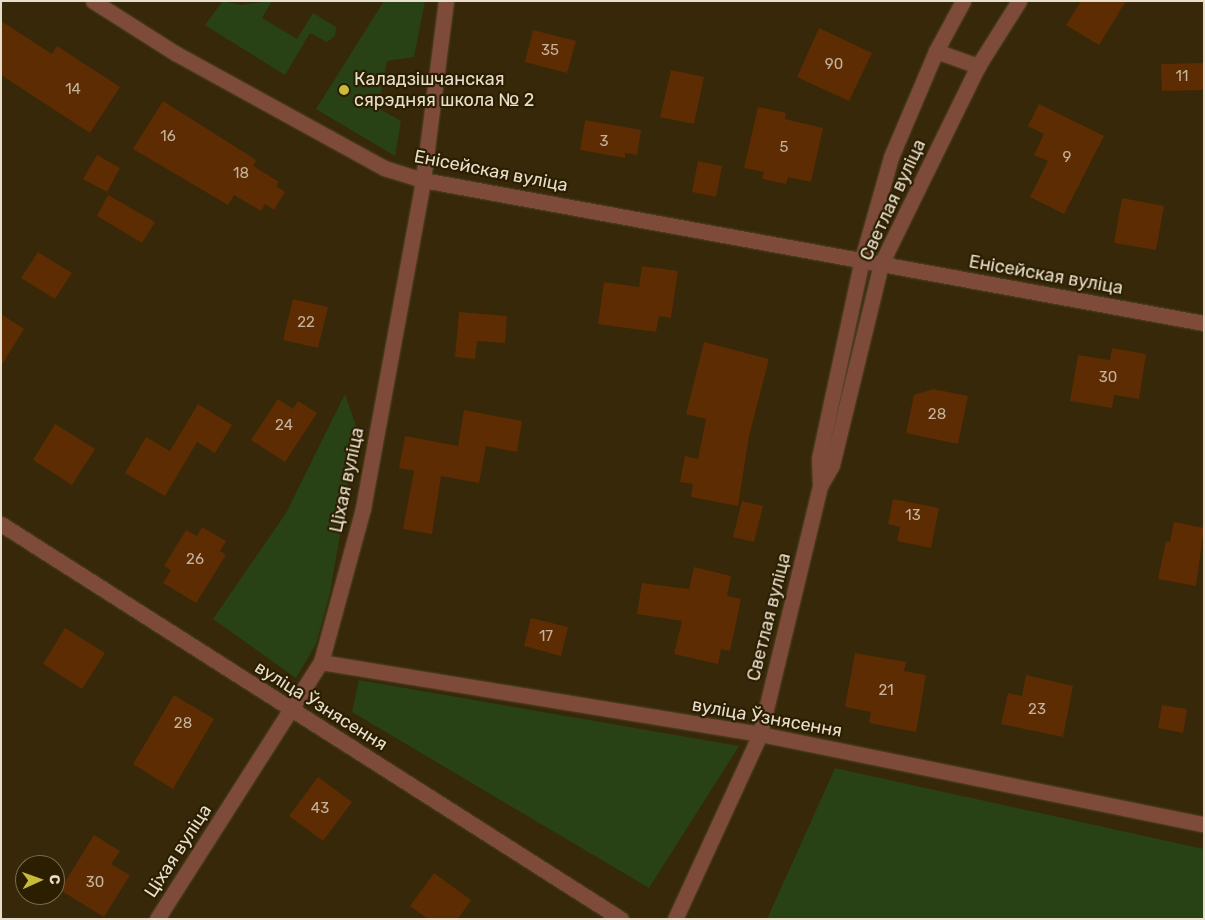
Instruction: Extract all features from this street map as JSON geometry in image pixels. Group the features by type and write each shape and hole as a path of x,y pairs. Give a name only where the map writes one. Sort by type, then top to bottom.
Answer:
{"street":[{"name":"Енісейская вуліца","path":"93,1 175,52 384,168 423,180 1204,323"},
{"name":"Ціхая вуліца","path":"157,919 321,662 362,508 423,180 446,1"},
{"name":"Светлая вуліца","path":"675,919 760,734 820,486 819,458 862,260 891,157 936,51 963,1"},
{"name":"Светлая вуліца","path":"820,486 832,465 881,264 978,66 1019,1"},
{"path":"936,51 978,66"},
{"name":"вуліца Ўзнясення","path":"1,524 621,919"},
{"name":"вуліца Ўзнясення","path":"321,662 760,734 1204,824"}],"green space":[{"path":"223,1 241,5 272,1 262,18 297,39 313,13 336,27 335,36 327,42 310,33 285,75 205,25"},
{"path":"384,1 425,1 414,57 387,61 378,108 401,121 395,156 316,109"},
{"path":"345,394 356,426 330,593 316,644 296,678 213,619 286,513"},
{"path":"359,680 739,746 649,888 352,712"},
{"path":"835,768 1204,849 1204,919 767,919"}],"building":[{"path":"1081,1 1126,1 1099,45 1066,25"},
{"path":"1,21 52,54 57,46 120,87 90,133 1,75"},
{"path":"819,28 872,53 849,101 797,77"},
{"path":"533,30 576,41 567,73 525,62"},
{"path":"1204,63 1204,90 1162,91 1161,64"},
{"path":"671,70 704,77 694,124 660,117"},
{"path":"163,101 256,160 253,166 279,182 276,186 285,192 274,210 265,204 261,211 234,195 228,205 133,149"},
{"path":"1039,104 1104,136 1064,214 1030,197 1048,161 1034,155 1044,134 1028,126"},
{"path":"758,107 786,113 785,119 823,128 811,182 788,177 786,184 762,179 764,172 744,168"},
{"path":"585,120 641,130 637,155 625,153 625,158 580,150"},
{"path":"97,155 120,168 107,192 83,179"},
{"path":"698,161 722,166 716,197 692,192"},
{"path":"108,195 155,222 142,243 97,216"},
{"path":"1122,198 1164,206 1156,250 1114,243"},
{"path":"38,252 72,273 55,299 21,278"},
{"path":"642,266 678,271 671,318 659,316 656,332 598,324 604,282 639,287"},
{"path":"293,299 328,307 318,348 283,340"},
{"path":"459,312 507,316 505,343 477,341 475,359 455,357"},
{"path":"1,314 24,329 1,366"},
{"path":"704,342 769,359 749,436 738,506 691,497 693,484 680,482 685,456 698,459 706,419 686,414"},
{"path":"1112,348 1146,354 1139,399 1114,395 1112,408 1070,401 1078,355 1110,360"},
{"path":"933,389 968,396 958,444 906,433 914,395"},
{"path":"278,399 293,409 298,401 317,413 285,462 251,440"},
{"path":"198,404 232,425 215,453 197,442 165,496 125,473 146,437 170,451"},
{"path":"464,410 522,421 517,452 486,446 479,483 441,476 432,534 403,529 414,471 399,468 405,436 458,446"},
{"path":"55,424 95,449 72,485 33,460"},
{"path":"893,499 939,508 931,548 897,541 900,527 888,524"},
{"path":"742,501 763,506 754,542 733,537"},
{"path":"1174,522 1204,528 1196,586 1158,579 1166,541 1170,542"},
{"path":"202,527 226,541 220,551 226,555 196,603 163,583 171,570 164,566 186,530 197,536"},
{"path":"694,567 731,576 727,596 741,599 730,651 721,649 718,664 674,654 682,621 637,614 642,583 689,589"},
{"path":"531,618 568,627 561,656 524,646"},
{"path":"65,628 105,653 82,689 43,664"},
{"path":"855,653 906,662 904,671 926,675 916,732 869,723 871,712 845,707"},
{"path":"1026,675 1073,686 1063,737 1001,724 1008,693 1022,696"},
{"path":"174,695 214,719 173,789 133,764"},
{"path":"1162,705 1187,709 1183,733 1158,728"},
{"path":"318,777 352,802 323,841 289,816"},
{"path":"94,835 120,851 111,864 130,875 104,917 65,893 65,882"},
{"path":"434,873 471,900 458,919 428,919 410,906"}],"place":[{"name":"Каладзішчанская сярэдняя школа № 2","path":"344,90"}]}
